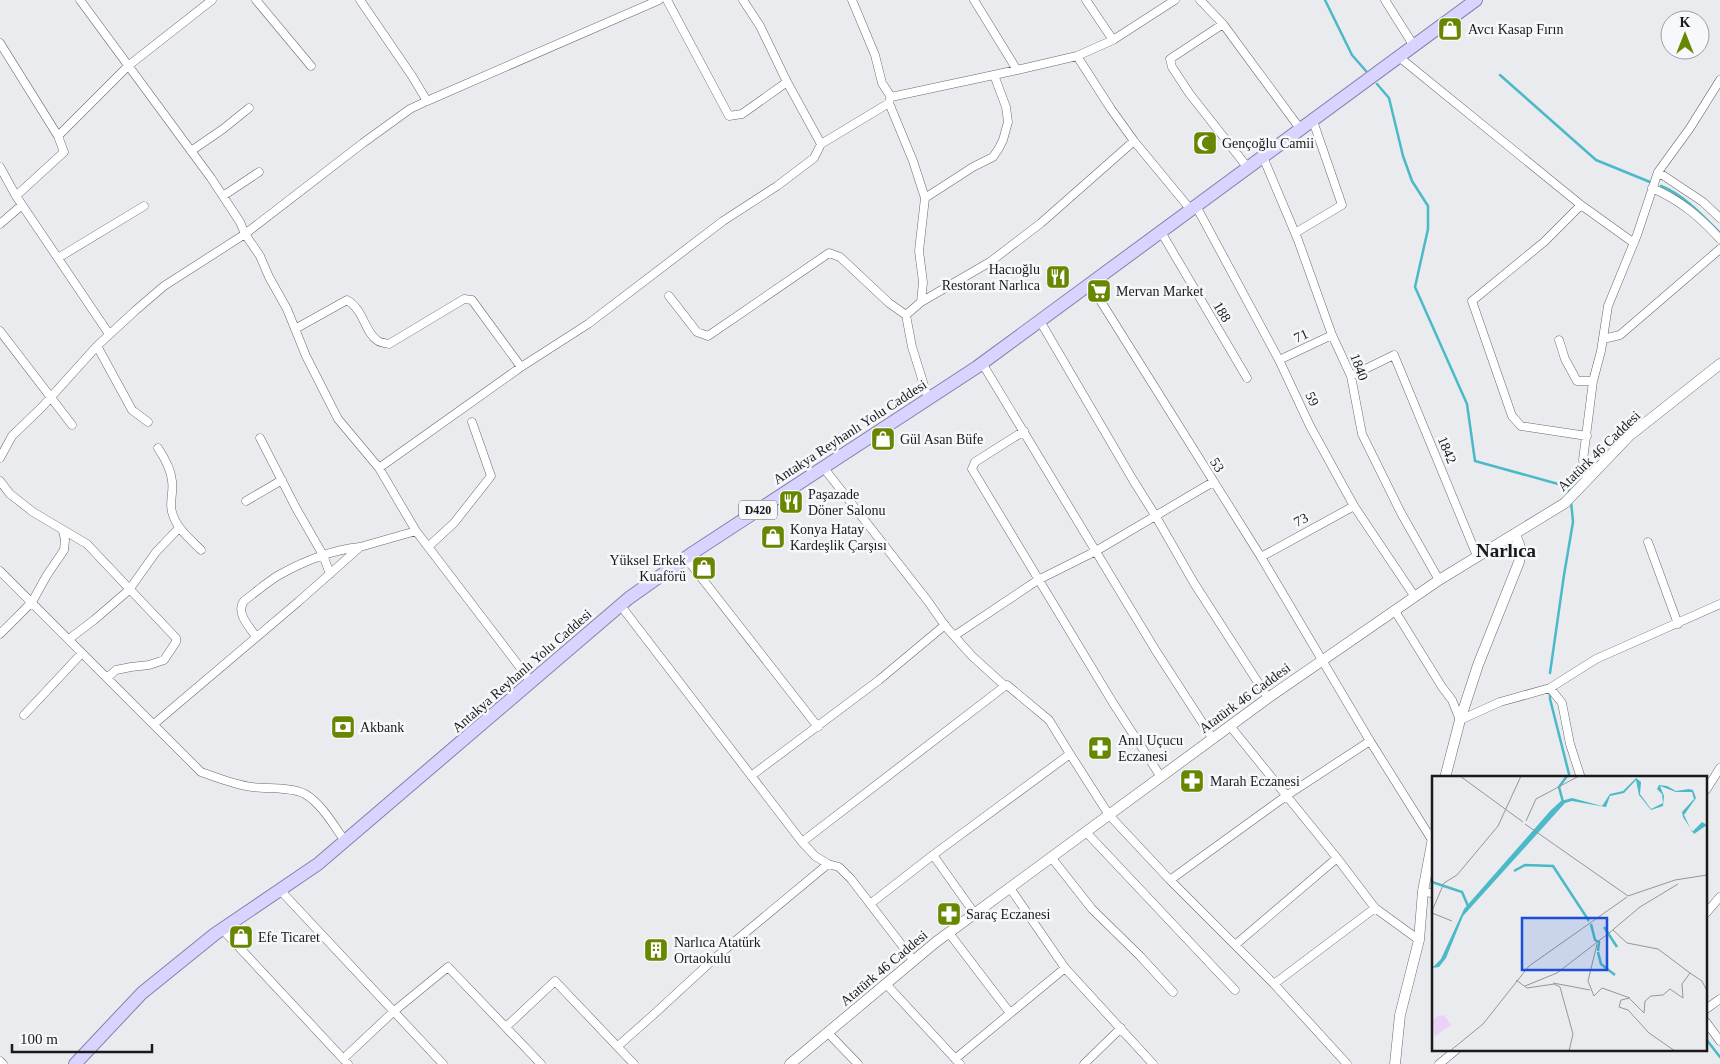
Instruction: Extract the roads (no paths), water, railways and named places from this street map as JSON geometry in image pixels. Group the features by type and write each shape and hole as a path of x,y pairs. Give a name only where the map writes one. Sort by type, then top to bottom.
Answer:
{"main road":[{"name":"Antakya Reyhanlı Yolu Caddesi","path":"75,1064 132,1001 222,929 318,864 621,606 686,558 982,363 1301,130 1472,1"}],"street":[{"path":"80,0 191,151 240,222 287,309 306,356 338,420 379,468 416,531 532,683"},
{"path":"58,136 128,66 212,0"},
{"path":"256,0 311,66"},
{"path":"360,0 427,101"},
{"path":"0,458 12,436 50,398 97,346 164,286 245,234 363,143 410,110 659,0"},
{"path":"667,0 729,116 742,114 787,82"},
{"path":"743,0 760,26 820,144"},
{"path":"852,0 875,55 882,83 914,161 925,198 918,251 923,282 921,302"},
{"path":"974,0 1017,70"},
{"path":"1086,0 1113,40"},
{"path":"379,468 521,367 588,324 723,221 777,186 814,158 820,144 890,100 1077,56 1113,40 1175,0"},
{"path":"1200,0 1223,24 1301,130"},
{"path":"1385,0 1414,46"},
{"path":"1223,24 1170,59 1172,67 1189,93 1248,168"},
{"path":"0,43 58,136 64,152 16,196"},
{"name":"59","path":"1077,56 1111,110 1134,141 1194,208 1280,360 1310,426 1354,506 1414,597"},
{"path":"1399,57 1581,205 1634,243"},
{"path":"925,198 993,157 999,148 1008,122 1006,107 994,75"},
{"path":"1587,480 1583,460 1593,381 1603,339 1608,306 1634,243 1658,172 1690,128 1720,80"},
{"path":"191,151 249,108"},
{"path":"1295,233 1342,205 1313,121"},
{"path":"906,315 921,302 998,256 1041,223 1134,141"},
{"name":"1840","path":"1263,157 1295,233 1332,335 1351,376 1362,434 1400,513 1439,580"},
{"path":"0,167 16,196 110,334"},
{"path":"223,196 259,172"},
{"path":"1658,172 1703,202 1720,218"},
{"path":"1652,188 1665,193 1700,217 1720,239"},
{"path":"0,224 22,205"},
{"path":"1581,205 1544,242 1472,301 1512,416 1521,426 1587,436"},
{"path":"58,258 144,206"},
{"name":"188","path":"1161,232 1247,378"},
{"path":"1603,339 1620,335 1720,249"},
{"path":"669,296 697,332 708,336 829,253 840,257 889,303 906,315 912,347 928,398"},
{"name":"53","path":"1090,284 1261,557 1370,741 1432,834"},
{"path":"296,329 347,300 356,305 374,337 379,342 389,344 464,299 472,300 521,367"},
{"path":"1040,321 1194,583 1268,698"},
{"path":"0,331 72,425"},
{"name":"71","path":"1280,360 1332,335"},
{"path":"1560,340 1565,359 1576,381 1593,381"},
{"path":"97,346 132,410 148,422"},
{"name":"1842","path":"1351,376 1394,355 1477,556"},
{"path":"982,363 1212,739"},
{"name":"Atatürk 46 Caddesi","path":"790,1064 949,933 1268,698 1439,580 1570,498 1629,436 1720,364"},
{"path":"429,546 454,523 491,476 472,422"},
{"path":"1024,431 975,462 972,469 1113,703 1161,777"},
{"path":"260,438 323,555 330,574"},
{"path":"158,448 165,459 172,481 172,514 179,528 201,550"},
{"path":"823,467 954,636 978,662 1050,720 1109,815 1170,880 1274,984 1347,1064"},
{"path":"246,501 282,480"},
{"path":"0,481 10,494 33,512 87,544 176,638 176,642 164,660 149,665 116,670 107,678"},
{"path":"954,636 1038,580 1096,551 1213,482"},
{"name":"73","path":"1261,557 1354,506"},
{"path":"68,639 129,590 156,552 179,528"},
{"path":"0,634 32,602 64,550 65,540 63,531"},
{"path":"256,638 241,613 241,605 278,575 323,555 416,531"},
{"path":"1446,776 1460,720 1478,665 1519,562 1521,553 1519,543 1514,534"},
{"path":"1648,542 1678,624"},
{"path":"154,724 360,547"},
{"path":"686,558 818,727"},
{"path":"0,571 201,772 222,780 251,787 287,790 305,794 319,806 345,841"},
{"path":"1460,720 1500,702 1550,688 1596,659 1720,604"},
{"path":"621,606 802,842 815,856 828,864 839,867 851,879 914,961"},
{"path":"1395,611 1452,700 1460,720"},
{"path":"751,776 818,727 945,625"},
{"path":"24,715 82,653"},
{"path":"802,842 1006,686"},
{"path":"1550,688 1562,703 1570,744 1580,776"},
{"path":"1230,726 1375,908 1419,940"},
{"path":"1170,880 1286,796 1370,741"},
{"path":"870,904 1070,754"},
{"path":"1708,788 1719,774"},
{"path":"1086,832 1235,990"},
{"path":"1395,1064 1400,1015 1419,940 1423,891 1432,842"},
{"path":"933,855 975,914"},
{"path":"1052,857 1092,909 1140,956 1173,992"},
{"path":"1235,945 1337,858"},
{"path":"618,1046 716,957 828,864"},
{"path":"1010,888 1065,968 1153,1064"},
{"path":"280,890 443,1064"},
{"path":"1423,891 1432,893"},
{"path":"1708,911 1720,897"},
{"path":"1274,984 1375,908"},
{"path":"222,929 345,1062 393,1012 448,967 541,1064"},
{"path":"949,933 1010,1013"},
{"path":"886,984 957,1062 1010,1013 1065,968"},
{"path":"506,1028 555,981 634,1064"},
{"path":"1708,1008 1720,999"},
{"path":"1708,1025 1720,1041"},
{"path":"1084,1064 1121,1028"},
{"path":"828,1033 858,1064"},
{"path":"1439,1064 1454,1052"},
{"path":"0,1061 3,1064"}],"waterway":[{"path":"1325,0 1352,55 1366,71"},
{"path":"1500,75 1596,160 1650,182"},
{"path":"1377,84 1389,98 1403,156 1412,181 1428,206 1428,229 1415,287 1467,404 1475,461 1569,487 1569,493"},
{"path":"1661,186 1685,200 1720,233"},
{"path":"1550,673 1573,522 1571,501"},
{"path":"1550,692 1550,699 1569,776"},
{"path":"1708,1042 1720,1057"}],"place":[{"name":"Avcı Kasap Fırın","path":"1450,29"},
{"name":"Gençoğlu Camii","path":"1205,143"},
{"name":"Hacıoğlu Restorant Narlıca","path":"1058,277"},
{"name":"Mervan Market","path":"1099,291"},
{"name":"Gül Asan Büfe","path":"883,439"},
{"name":"Paşazade Döner Salonu","path":"791,502"},
{"name":"Konya Hatay Kardeşlik Çarşısı","path":"773,537"},
{"name":"Yüksel Erkek Kuaförü","path":"704,568"},
{"name":"Akbank","path":"343,727"},
{"name":"Anıl Uçucu Eczanesi","path":"1100,748"},
{"name":"Marah Eczanesi","path":"1192,781"},
{"name":"Saraç Eczanesi","path":"949,914"},
{"name":"Efe Ticaret","path":"241,937"},
{"name":"Narlıca Atatürk Ortaokulu","path":"656,950"}],"district":[{"name":"Narlıca","path":"1506,550"}]}
